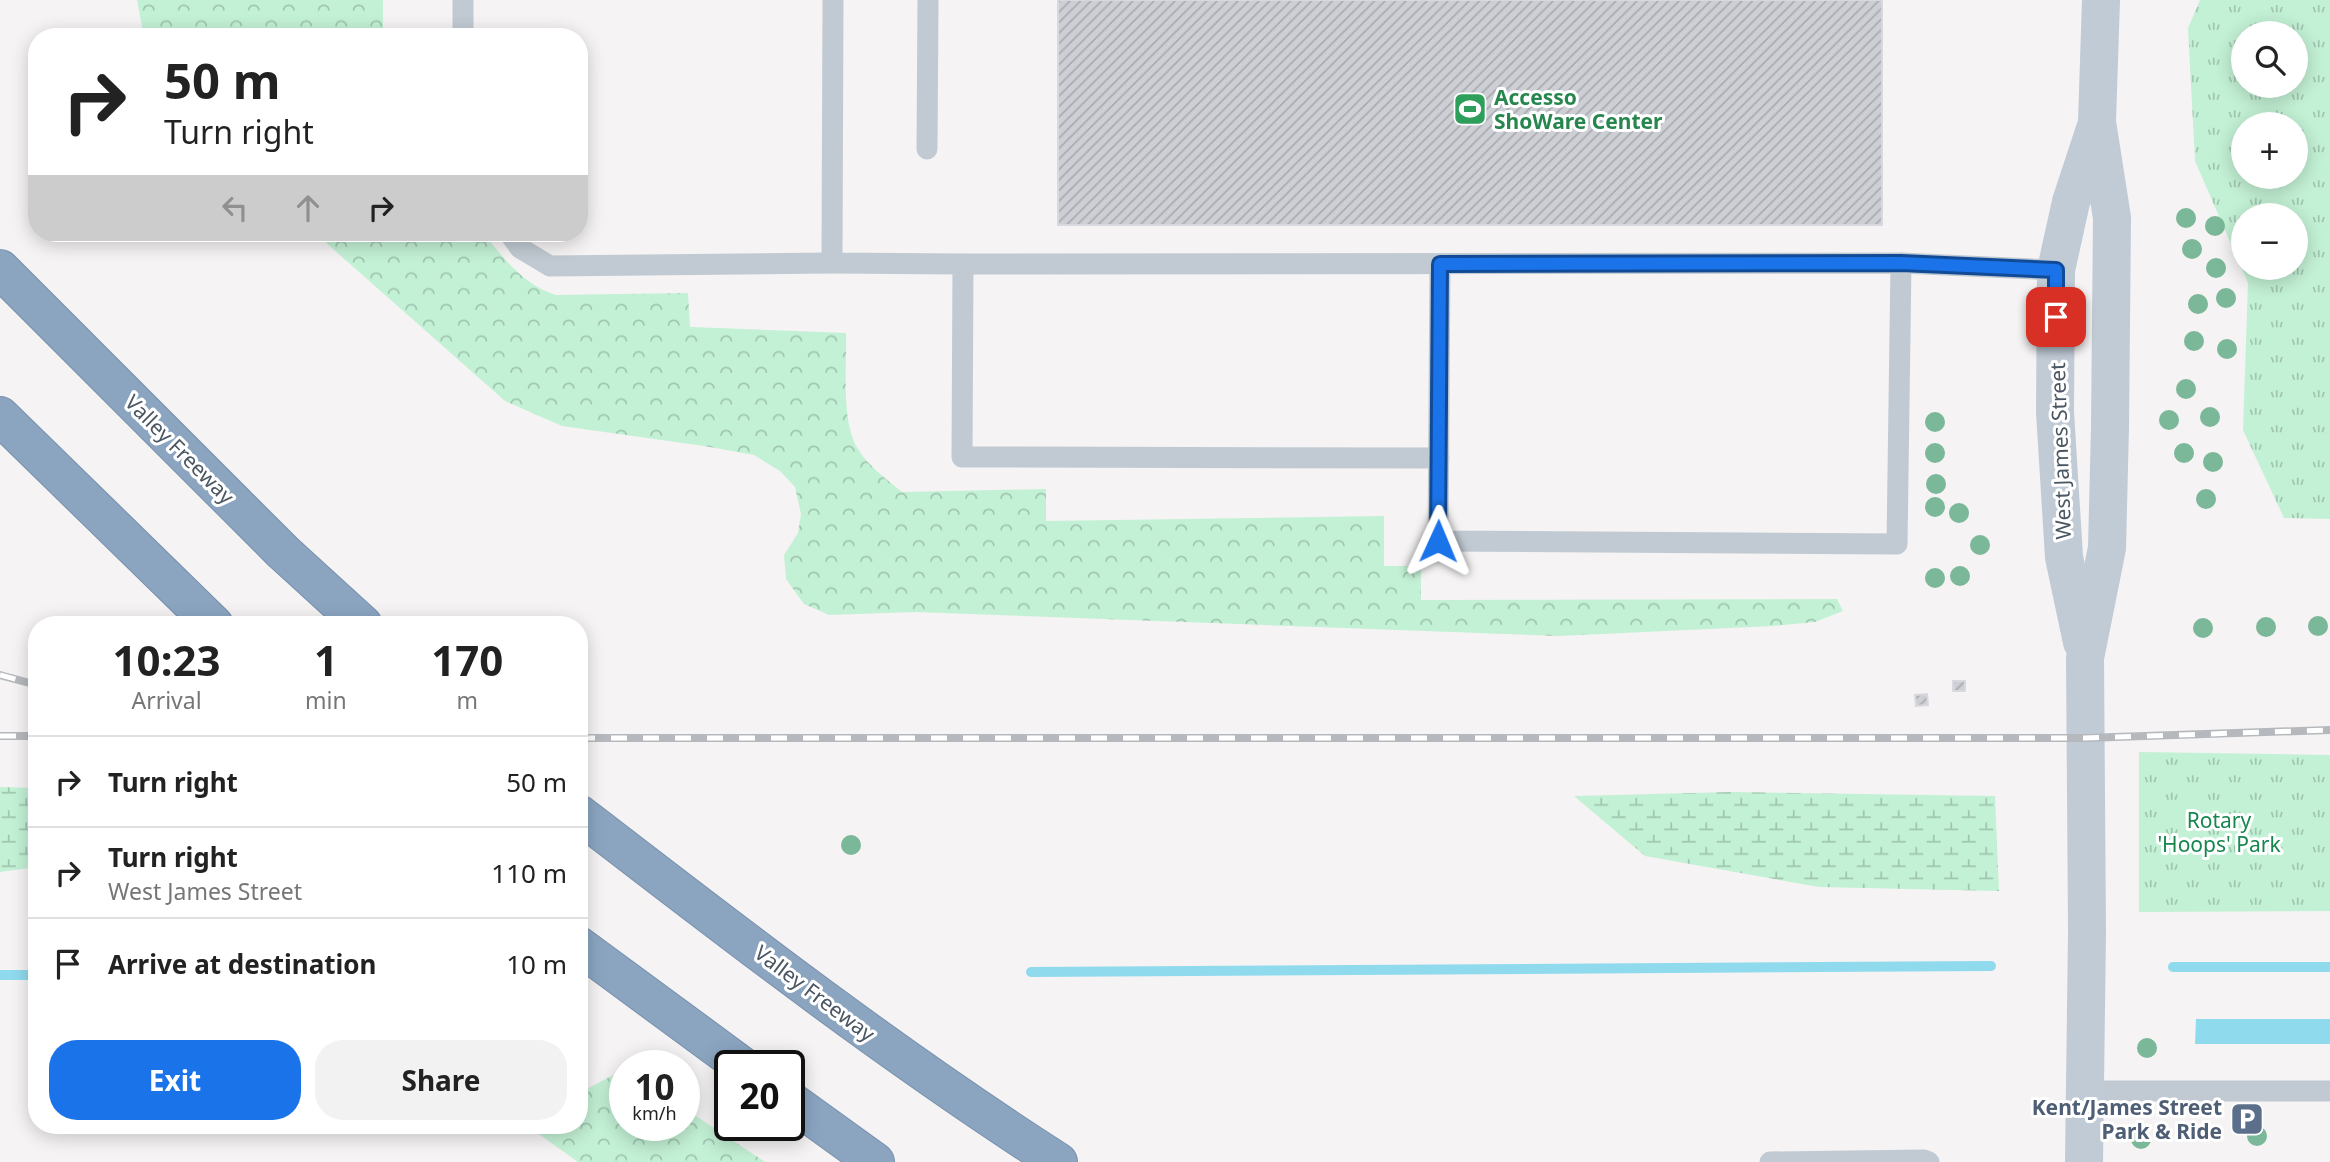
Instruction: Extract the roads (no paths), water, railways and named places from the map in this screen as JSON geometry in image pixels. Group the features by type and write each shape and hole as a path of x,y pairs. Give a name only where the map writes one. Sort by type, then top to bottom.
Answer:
{"highway":[{"name":"Valley Freeway","path":"0,270 283,552 353,616"},
{"path":"0,416 205,616"},
{"name":"Valley Freeway","path":"588,821 825,1003 959,1098 1058,1162"},
{"path":"588,953 720,1050"},
{"path":"805,1112 874,1162"}],"main road":[{"name":"West James Street","path":"2084,1162 2085,658 2107,548 2110,427 2112,218 2097,122 2101,0"},
{"name":"West James Street","path":"2085,658 2064,557 2055,412 2056,270 2071,202 2097,122"}],"lane":[{"path":"463,0 463,28"},
{"path":"832,0 832,263"},
{"path":"927,149 928,0"},
{"path":"516,242 520,248 550,266 832,263 1901,263 2056,270"},
{"path":"1440,264 1438,541 1897,544 1901,263"},
{"path":"963,264 962,457 1439,458"},
{"path":"2085,1091 2330,1091"},
{"path":"1770,1162 1929,1162"}],"water":[{"path":"2196,1019 2330,1019 2330,1044 2195,1044"}],"waterway":[{"path":"1031,972 1991,966"},
{"path":"2173,967 2330,967"},
{"path":"0,975 28,975"}],"railway":[{"path":"0,675 28,683"},
{"path":"588,738 2085,738 2330,730"},
{"path":"0,736 28,736"}],"place":[{"name":"Accesso ShoWare Center","path":"1470,109"},
{"name":"Kent/James Street Park & Ride","path":"2247,1119"}],"park label":[{"name":"Rotary 'Hoops' Park","path":"2219,832"}]}
